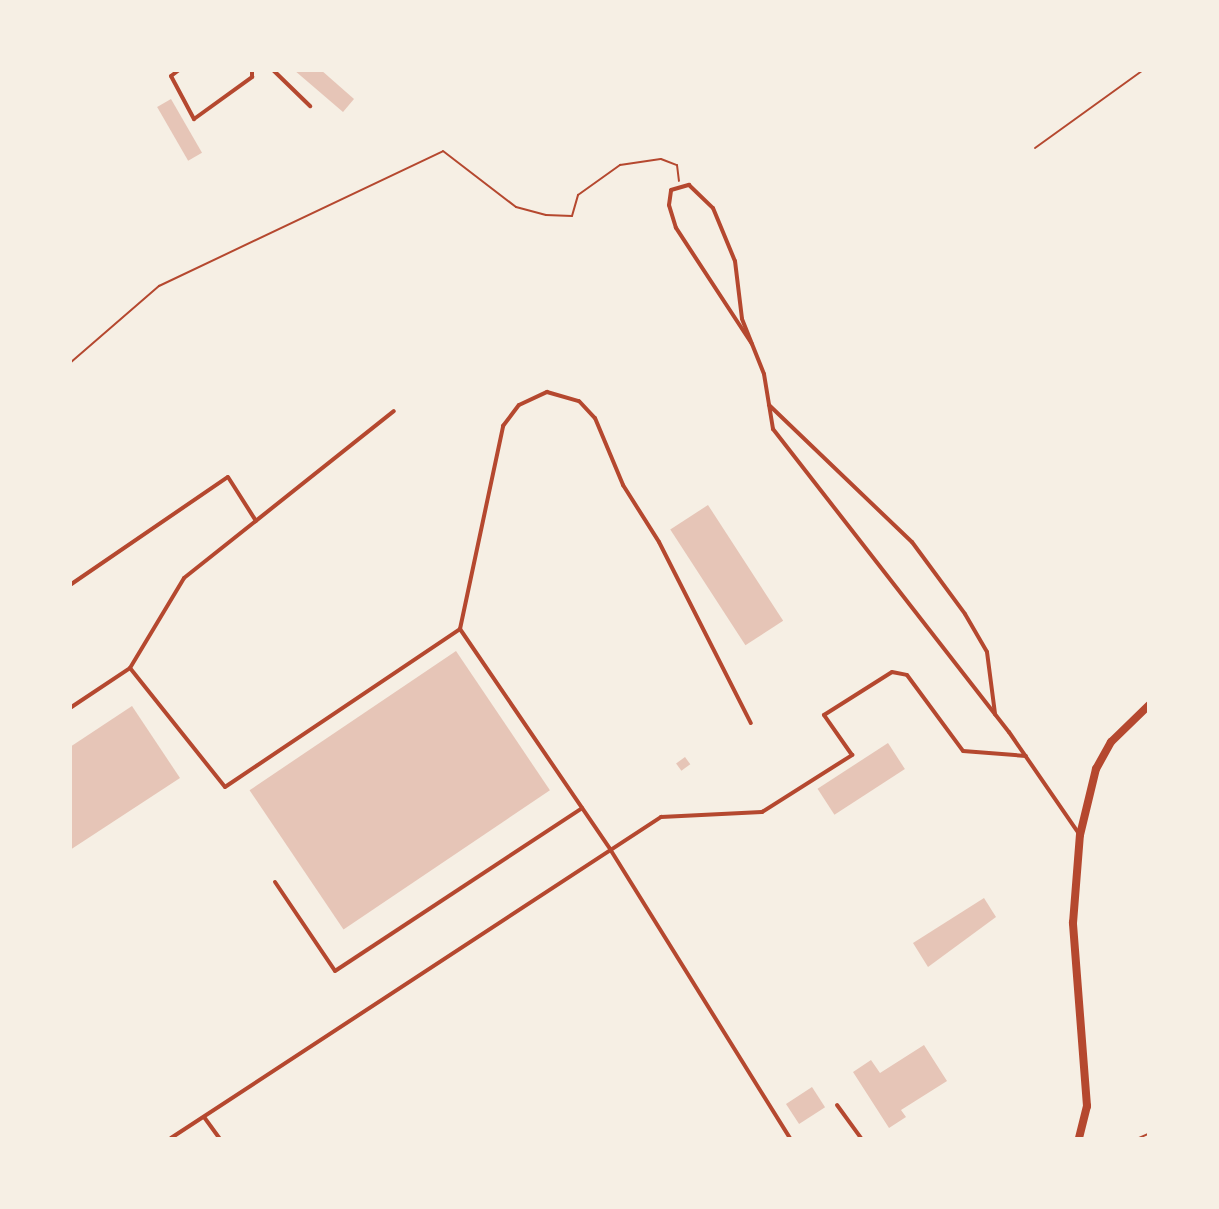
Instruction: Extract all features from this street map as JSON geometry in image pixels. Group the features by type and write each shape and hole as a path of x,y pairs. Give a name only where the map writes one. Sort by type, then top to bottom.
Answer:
{"street":[{"path":"1079,1138 1087,1106 1073,923 1080,835 1096,769 1111,742 1149,706"}],"lane":[{"path":"179,70 171,76 194,119 252,77 252,70"},
{"path":"273,70 310,106"},
{"path":"498,70 517,70"},
{"path":"752,344 676,228 669,206 671,190 688,185 714,208 735,261 742,319 752,344 769,405 773,429 995,715 1080,835"},
{"path":"130,668 225,787 460,629 503,426 519,405 547,392 579,401 595,418 623,485 659,542 751,723"},
{"path":"769,405 912,542 965,614 987,652 995,715"},
{"path":"70,708 130,668 184,578 394,411"},
{"path":"70,585 228,477 256,521"},
{"path":"460,629 610,849 790,1138"},
{"path":"171,1138 610,849 661,818 762,812 852,755 824,715 891,672 907,675 963,751 1026,756"},
{"path":"275,882 335,971 582,808"},
{"path":"837,1105 861,1138"},
{"path":"204,1117 219,1138"}],"path":[{"path":"1035,148 1143,70"},
{"path":"70,363 159,286 443,151 516,207 546,215 572,216 578,195 620,165 661,159 677,165 680,187"},
{"path":"1139,1138 1149,1134"}],"building":[{"path":"294,70 321,70 354,99 343,112"},
{"path":"171,99 202,153 188,161 157,107"},
{"path":"708,505 783,621 745,645 670,530"},
{"path":"456,651 550,790 344,930 250,790"},
{"path":"132,706 180,778 70,850 70,747"},
{"path":"888,743 905,769 834,815 818,789"},
{"path":"685,757 690,764 681,771 676,763"},
{"path":"984,898 996,917 928,967 913,943"},
{"path":"924,1045 947,1081 901,1110 906,1117 889,1128 853,1072 871,1060 880,1073"},
{"path":"812,1087 825,1107 799,1124 786,1104"}]}
